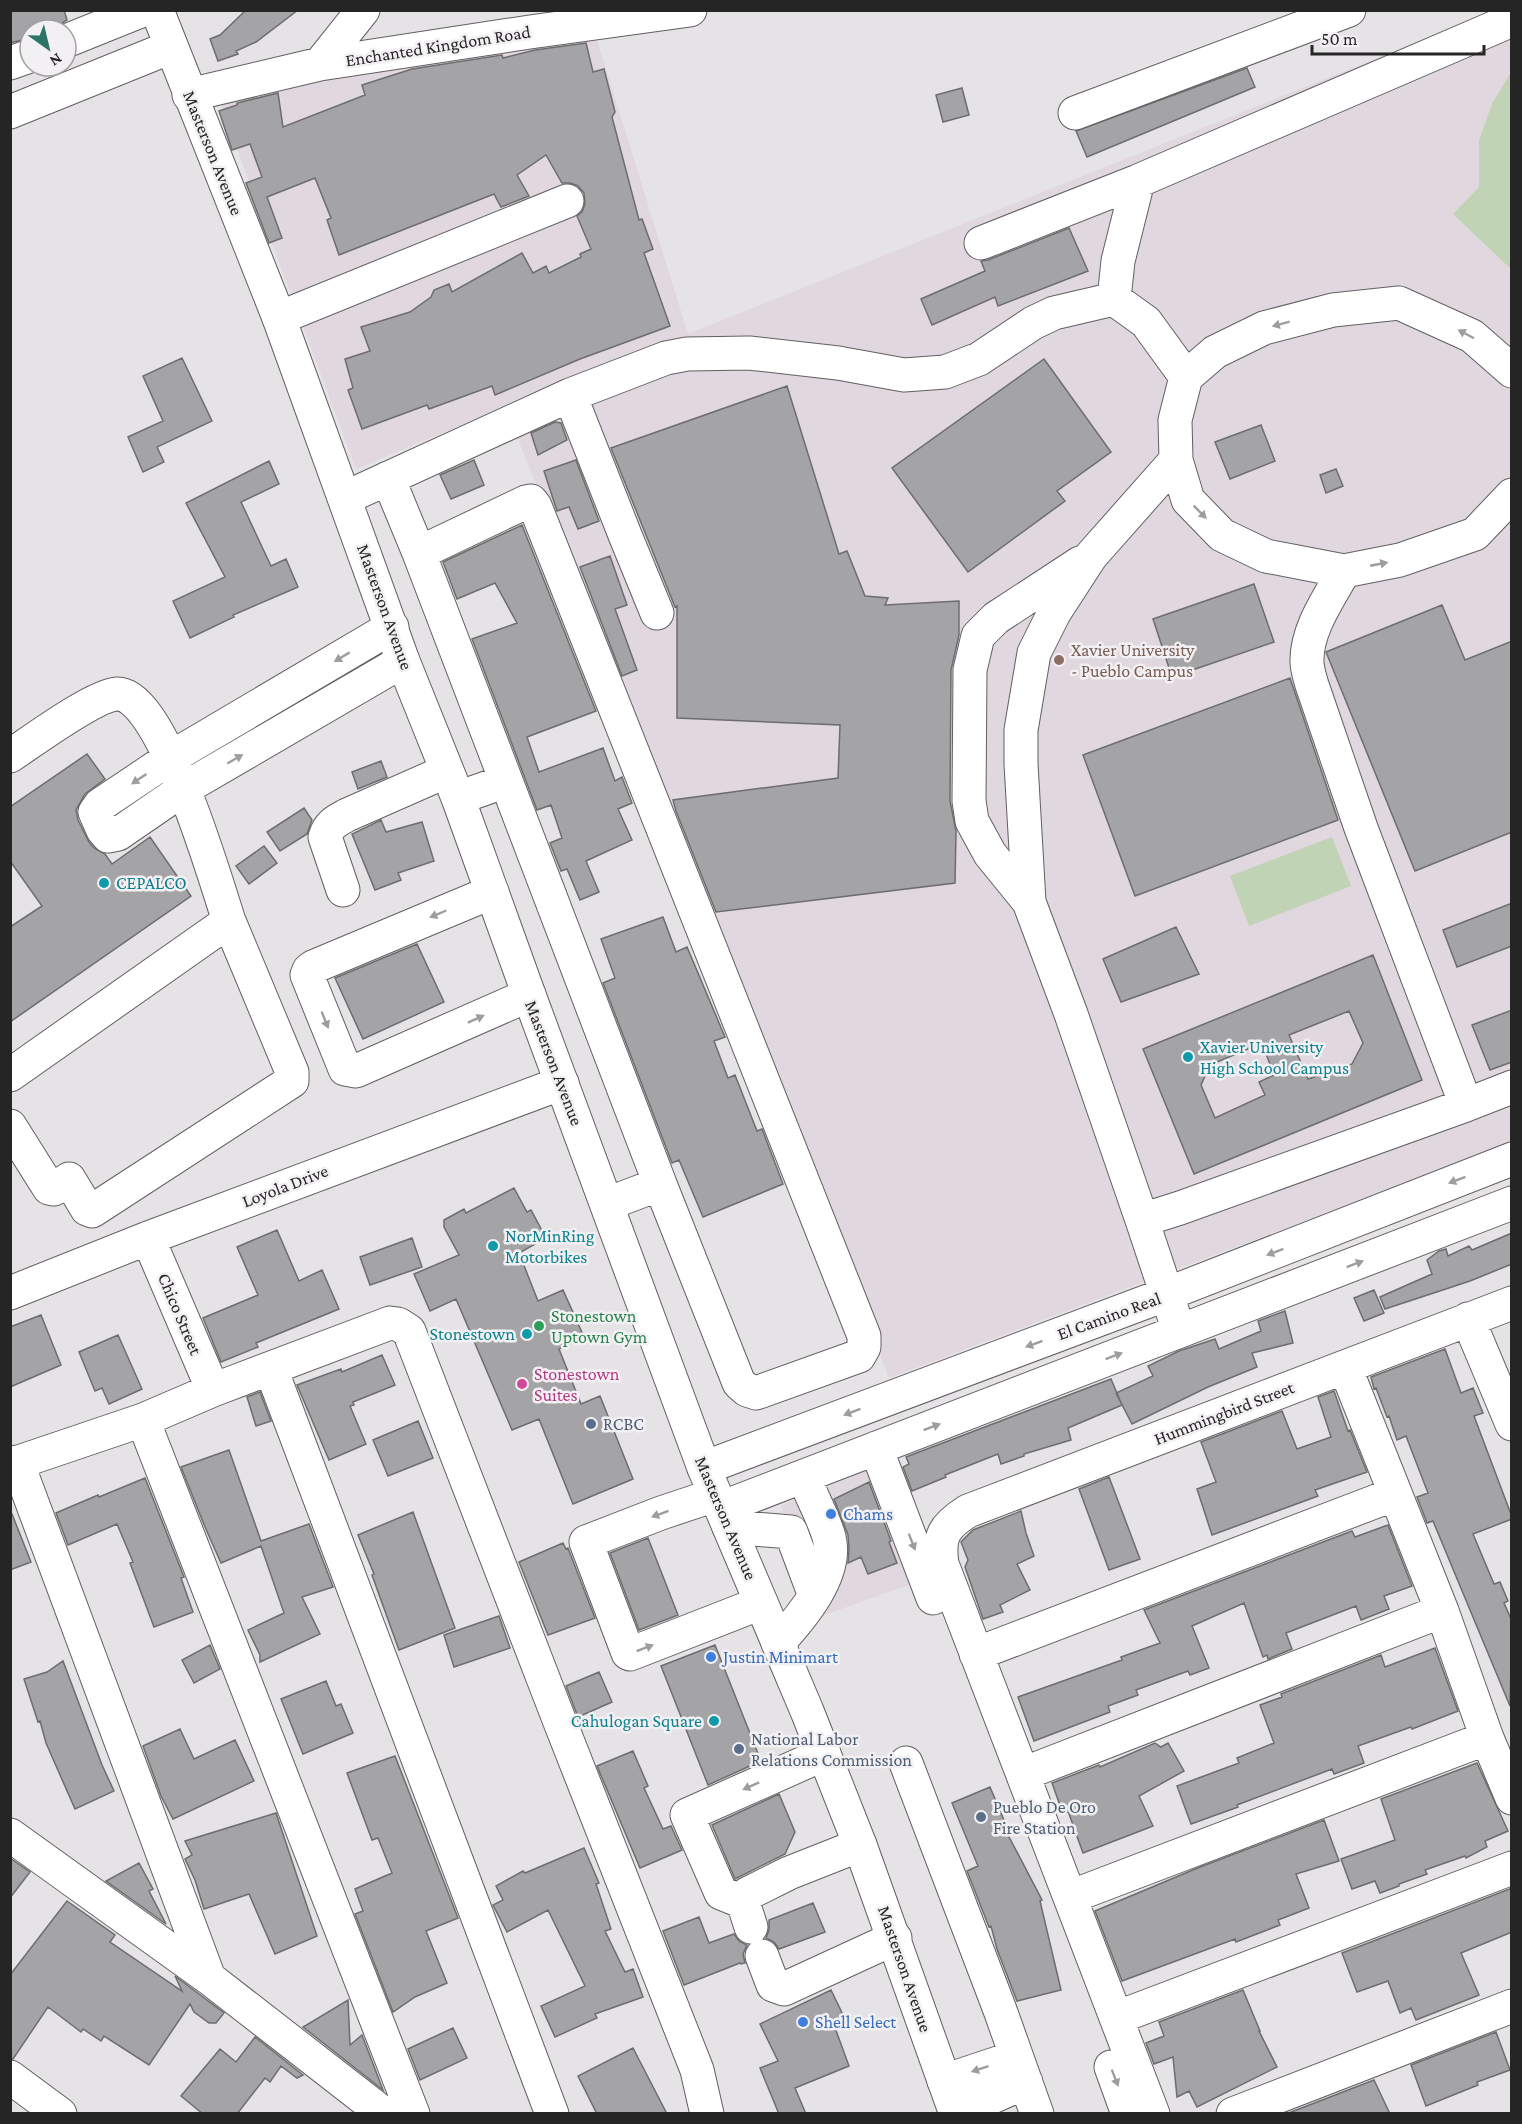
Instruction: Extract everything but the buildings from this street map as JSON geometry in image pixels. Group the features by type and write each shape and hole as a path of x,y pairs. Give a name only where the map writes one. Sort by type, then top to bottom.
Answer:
{"street":[{"path":"78,36 143,10"},
{"name":"Masterson Avenue","path":"157,10 279,318 403,661 453,784 717,1500 860,1845 956,2113"},
{"path":"320,64 363,10"},
{"name":"Enchanted Kingdom Road","path":"189,95 320,64 690,10"},
{"path":"1075,113 1349,10"},
{"path":"981,243 1138,181 1512,20"},
{"path":"10,112 171,47"},
{"path":"1113,299 1118,261 1138,181"},
{"path":"279,318 567,201"},
{"path":"345,498 570,395 666,358 721,352 749,353 838,363 904,375 945,372 979,359 1033,323 1054,313 1113,299 1146,322 1186,377"},
{"path":"1512,371 1472,336 1399,303 1333,310 1264,328 1215,352 1186,377 1174,420 1176,460 1188,500 1222,535 1266,556 1344,571 1401,560 1475,534 1512,495"},
{"path":"570,395 657,613"},
{"path":"1176,460 1091,556 1054,613 1034,653 1021,741 1029,902 1071,1014 1179,1331"},
{"path":"388,478 739,1383 747,1390 756,1393 859,1356 864,1347 864,1336 535,506 531,501 526,502 419,553"},
{"path":"1029,902 990,854 972,821 969,801 970,670 978,636 984,627 1091,556"},
{"path":"1344,571 1315,623 1307,662 1312,685 1361,828 1466,1105"},
{"path":"392,627 170,758 100,805 95,812 103,830 108,836 118,834 185,788 403,661"},
{"path":"10,756 59,723 103,698 117,694 132,697 148,715 185,788 229,921 292,1072 292,1081 92,1211 87,1209 69,1179 54,1189 49,1188 10,1126"},
{"path":"343,890 325,837 334,821 347,815 453,784 507,781"},
{"path":"492,892 313,966 307,975 345,1069 350,1071 356,1071 529,995"},
{"path":"10,1075 229,921"},
{"name":"Loyola Drive","path":"10,1293 148,1238 562,1083"},
{"path":"1142,1220 1512,1087"},
{"name":"El Camino Real","path":"717,1500 1167,1294 1512,1159"},
{"path":"607,1204 660,1184"},
{"path":"761,1603 630,1654 586,1542 661,1513 804,1476 1512,1203"},
{"name":"Chico Street","path":"148,1238 213,1390"},
{"name":"Hummingbird Street","path":"976,1654 942,1564 940,1548 943,1533 952,1521 968,1511 1512,1303"},
{"path":"1468,1319 1512,1424"},
{"path":"208,1978 14,1464 142,1420 213,1390 390,1323 398,1324 409,1331 555,1711 697,2070 707,2114"},
{"path":"1345,1367 1442,1611 1487,1738 1512,1798"},
{"path":"271,1369 552,2114"},
{"path":"142,1420 413,2114"},
{"path":"876,1448 1128,2114"},
{"path":"778,1643 796,1624 815,1596 831,1550 830,1539 804,1476"},
{"path":"1153,2114 976,1654 1395,1494"},
{"path":"717,1500 791,1532 815,1596"},
{"path":"791,1532 822,1519"},
{"path":"1023,1774 1442,1611"},
{"path":"1070,1897 1487,1738"},
{"path":"752,1928 721,1893 687,1815 824,1754"},
{"path":"906,1763 1037,2114"},
{"path":"10,1835 208,1978 384,2114"},
{"path":"860,1845 753,1889 747,1894 752,1928 773,1985 784,1989 895,1938"},
{"path":"1116,2018 1512,1868"},
{"path":"1233,2114 1512,2006"},
{"path":"944,2081 1021,2069"},
{"path":"956,2113 1021,2069"},
{"path":"10,2077 60,2114"}],"shaded area":[{"name":"Xavier University - Pueblo Campus","path":"1495,11 1511,11 1511,1143 889,1378 709,913 505,407 356,469 221,106 334,78 594,30 688,334"},
{"path":"879,1465 922,1580 822,1616 781,1506"}],"green space":[{"path":"1511,72 1511,269 1453,214 1479,187 1479,141 1492,104"},
{"path":"1332,837 1351,886 1249,926 1230,876"}],"place":[{"name":"Xavier University - Pueblo Campus","path":"1059,660"},
{"name":"CEPALCO","path":"104,883"},
{"name":"Xavier University High School Campus","path":"1188,1057"},
{"name":"NorMinRing Motorbikes","path":"493,1246"},
{"name":"Stonestown Uptown Gym","path":"539,1326"},
{"name":"Stonestown","path":"527,1334"},
{"name":"Stonestown Suites","path":"522,1384"},
{"name":"RCBC","path":"591,1424"},
{"name":"Chams","path":"831,1514"},
{"name":"Justin Minimart","path":"711,1657"},
{"name":"Cahulogan Square","path":"714,1721"},
{"name":"National Labor Relations Commission","path":"739,1749"},
{"name":"Pueblo De Oro Fire Station","path":"981,1817"},
{"name":"Shell Select","path":"803,2022"}]}
